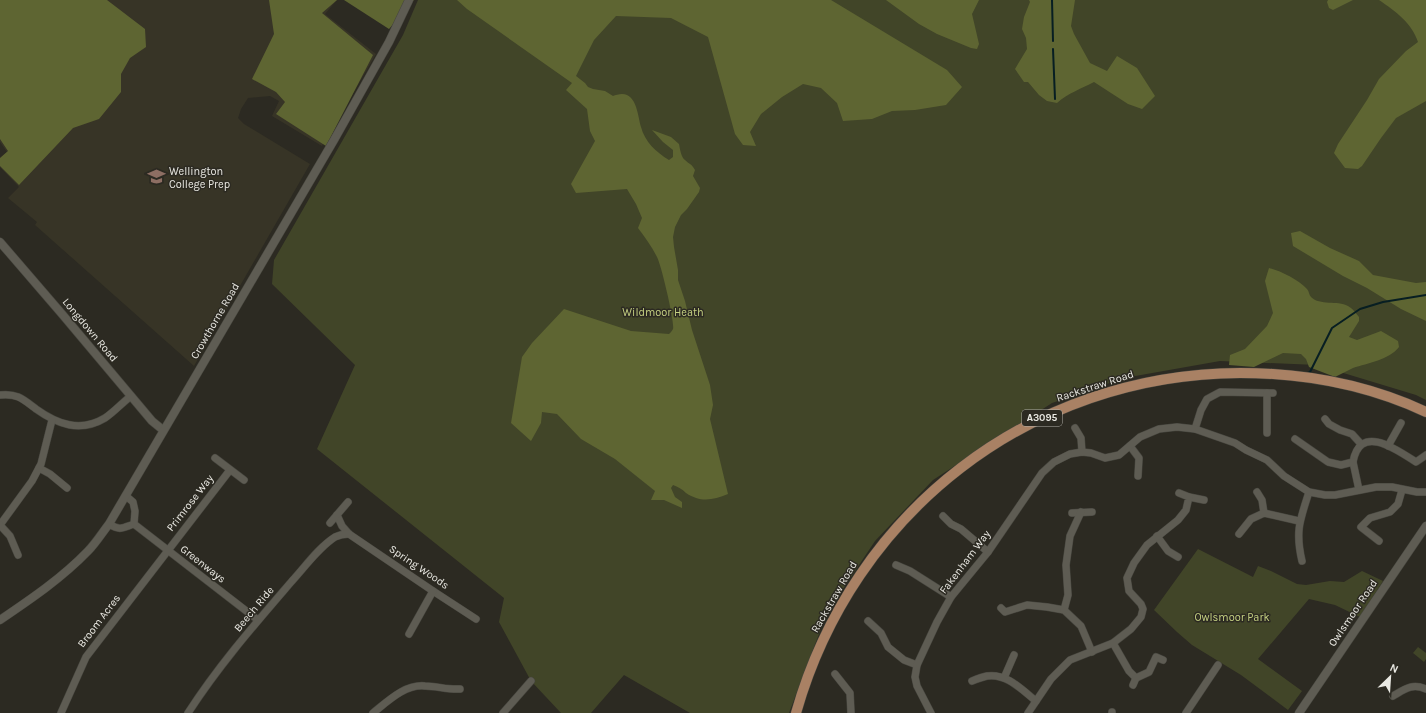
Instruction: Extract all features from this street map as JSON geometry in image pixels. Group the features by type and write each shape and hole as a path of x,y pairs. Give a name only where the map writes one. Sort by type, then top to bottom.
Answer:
{"main road":[{"name":"Rackstraw Road","path":"796,713 810,669 832,622 853,584 890,534 923,500 955,471 987,448 1033,422 1087,400 1134,385 1186,376 1229,373 1264,373 1316,379 1370,391 1396,399 1426,412"}],"street":[{"name":"Crowthorne Road","path":"0,620 34,597 65,572 89,549 109,524 342,127 389,42 409,0"},
{"name":"Longdown Road","path":"1,244 152,421 163,430"},
{"path":"1195,429 1207,398 1220,392 1270,393 1267,433"},
{"path":"0,395 8,394 20,397 52,420 76,426 94,424 106,417 131,396"},
{"path":"1325,419 1329,424 1352,434 1361,444"},
{"path":"18,555 10,536 0,525 32,481 41,464 52,420"},
{"path":"1388,446 1401,423"},
{"name":"Fakenham Way","path":"931,713 917,686 915,677 917,665 937,622 951,597 988,552 1042,473 1054,462 1070,454 1082,452 1091,453 1105,458 1119,455 1140,437 1159,429 1177,427 1195,429 1235,443 1267,460 1284,476 1310,492 1335,495 1359,490 1392,487 1402,490 1426,492"},
{"path":"1075,428 1081,438 1082,452"},
{"path":"1295,440 1328,462 1341,465 1353,462"},
{"path":"1359,490 1353,462 1355,451 1361,444 1371,441 1382,443 1416,462 1426,455"},
{"path":"1130,446 1139,458 1138,476"},
{"name":"Primrose Way","path":"215,458 244,480"},
{"path":"39,468 50,474 67,488"},
{"name":"Primrose Way","path":"167,550 230,470"},
{"path":"1380,541 1361,527 1370,518 1390,512 1398,504 1402,490"},
{"path":"1257,492 1262,500 1264,513"},
{"path":"1302,561 1298,544 1299,521 1310,492"},
{"path":"1179,493 1204,500"},
{"path":"109,524 121,529 134,524 135,511 133,502 126,496"},
{"path":"1028,713 1051,680 1070,660 1113,643 1130,629 1141,617 1143,609 1141,604 1129,591 1127,578 1134,563 1147,545 1178,520 1186,510 1189,497"},
{"path":"330,523 348,502"},
{"path":"1064,610 1068,595 1066,565 1070,536 1081,512"},
{"path":"1072,513 1092,512"},
{"path":"1239,534 1251,519 1264,513 1299,521"},
{"name":"Spring Woods","path":"337,515 342,526 349,534 476,619"},
{"path":"943,516 951,524 961,529 988,552"},
{"name":"Greenways","path":"134,524 258,620"},
{"path":"342,526 339,535 349,534"},
{"name":"Owlsmoor Road","path":"1299,713 1426,526"},
{"name":"Beech Ride","path":"188,713 213,675 258,620 312,558 327,543 339,535"},
{"path":"1157,536 1168,551 1178,556"},
{"name":"Broom Acres","path":"61,713 86,657 167,550"},
{"path":"896,565 910,571 951,597"},
{"path":"409,634 433,591"},
{"path":"1001,608 1005,612 1027,605 1064,610 1081,626 1092,652"},
{"path":"868,621 881,633 888,647 904,660 917,665"},
{"path":"1113,643 1135,681 1149,672 1156,657 1163,660"},
{"path":"1004,678 1014,656"},
{"path":"1186,713 1218,665"},
{"path":"835,674 850,693 851,713"},
{"path":"972,681 986,676 997,676 1004,678 1010,680 1036,701"},
{"path":"503,713 531,681"},
{"path":"373,713 387,701 409,687 423,685 460,689"},
{"path":"1393,696 1410,686 1426,689"}],"shaded area":[{"name":"Wellington College Prep","path":"75,0 337,0 325,14 376,54 322,146 272,116 279,101 270,96 248,98 241,109 238,118 244,124 310,164 194,366 35,225 37,222 8,198 19,187 0,167 0,158 7,152 0,142 0,56"}],"green space":[{"path":"0,0 107,0 145,29 146,47 130,58 121,74 121,92 99,119 73,128 19,185 0,166 0,158 8,151 0,139"},
{"path":"269,0 337,0 322,13 373,55 326,146 276,114 285,102 276,92 252,79 274,34"},
{"path":"344,0 414,0 389,29"},
{"name":"Wildmoor Heath","path":"418,0 1426,0 1426,400 1416,395 1317,365 1220,361 1124,378 1052,403 933,480 875,541 827,613 789,713 690,713 624,675 591,713 561,713 531,681 499,622 504,598 317,449 355,365 272,284 274,260 403,35"},
{"path":"457,0 831,0 947,70 962,87 946,105 915,110 892,111 872,119 843,121 837,103 821,88 803,84 782,97 761,114 750,132 756,146 743,145 735,134 708,37 671,18 616,16 594,40 576,76 588,87 593,89 605,91 613,96 622,94 631,98 636,107 641,127 648,142 660,154 669,160 673,157 673,150 652,130 671,137 679,144 684,159 695,170 693,176 700,188 699,192 681,215 675,227 673,237 674,247 678,270 678,280 710,385 713,405 710,419 728,494 707,500 691,496 673,485 671,488 675,497 682,502 682,508 664,500 651,500 655,491 615,459 581,439 557,414 542,412 541,423 531,441 511,423 522,357 532,343 564,309 631,331 669,334 673,329 672,316 659,262 651,246 638,228 642,218 627,189 576,193 571,184 595,141 590,131 587,109 566,90 572,83 467,9"},
{"path":"886,0 979,0 972,14 979,44 977,49 937,34 919,24"},
{"path":"1029,0 1075,0 1071,26 1090,63 1107,71 1117,56 1137,68 1155,96 1142,109 1128,104 1094,82 1070,94 1057,103 1047,101 1039,95 1028,82 1024,82 1015,69 1027,49 1026,38 1022,29 1024,17 1030,2"},
{"path":"1328,0 1353,0 1333,10 1329,8 1327,2"},
{"path":"1379,0 1426,0 1426,101 1396,118 1362,166 1358,169 1345,168 1334,153 1338,144 1379,79 1406,51 1418,42 1412,29 1407,23 1397,13"},
{"path":"1300,231 1330,248 1359,261 1373,275 1416,283 1426,282 1426,321 1401,309 1293,246 1291,233"},
{"path":"1269,268 1295,279 1307,289 1310,296 1315,300 1344,304 1351,308 1359,317 1359,321 1349,337 1357,340 1381,331 1398,341 1399,347 1384,358 1353,368 1335,377 1309,367 1306,359 1301,354 1283,353 1254,367 1229,365 1230,355 1245,349 1267,326 1273,313 1265,281"},
{"name":"Owlsmoor Park","path":"1198,549 1253,577 1258,566 1297,584 1306,585 1330,581 1344,582 1362,571 1383,581 1360,617 1335,605 1309,599 1258,659 1302,691 1288,710 1241,675 1192,645 1154,610"},
{"path":"1418,647 1426,653 1426,659 1424,662 1413,653"}],"waterway":[{"path":"1052,0 1053,41"},
{"path":"1053,49 1055,99"},
{"path":"1308,373 1310,372 1332,328 1360,309 1383,302 1426,295"}],"place":[{"name":"Wellington College Prep","path":"156,177"}]}
